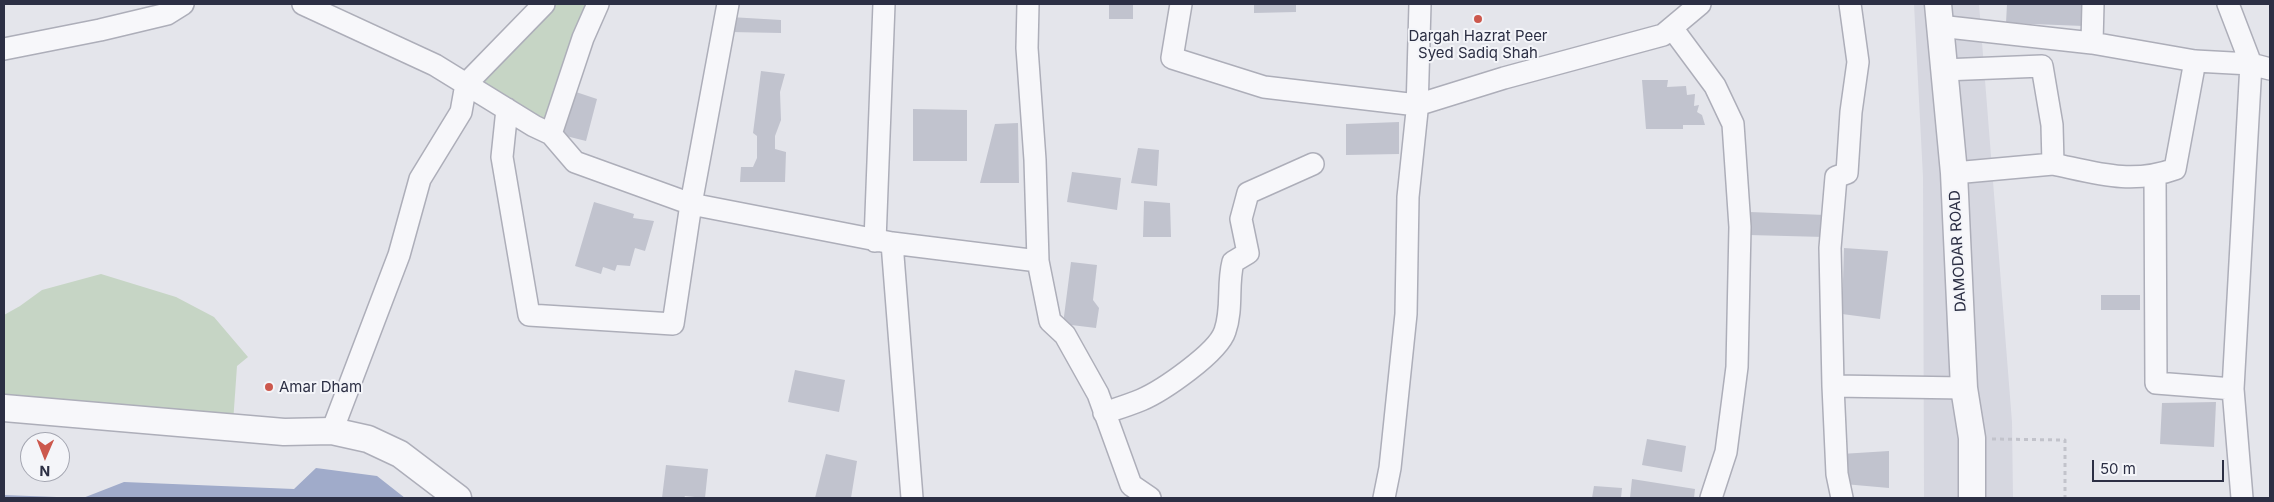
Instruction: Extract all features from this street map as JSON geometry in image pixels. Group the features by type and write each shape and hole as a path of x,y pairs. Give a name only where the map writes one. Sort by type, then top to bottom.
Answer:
{"street":[{"path":"4,49 100,30 167,14 183,4"},
{"path":"303,4 435,65 552,134 575,162 691,204 884,242 1038,261"},
{"path":"332,431 399,256 420,179 461,112 466,84 544,4"},
{"path":"552,134 583,38 598,4"},
{"path":"507,109 502,157 528,315 673,324 691,204 728,4"},
{"path":"884,4 884,242 912,498"},
{"path":"1028,4 1026,48 1035,160 1038,261 1050,321 1065,335 1098,394 1125,488 1130,485 1150,498"},
{"path":"1181,4 1172,58 1264,88 1418,105 1504,78 1663,35 1700,4"},
{"path":"1384,498 1390,468 1406,314 1408,197 1418,105 1420,4"},
{"path":"1842,498 1837,474 1833,386 1830,231 1836,177 1847,173 1851,112 1858,62 1850,4"},
{"path":"2092,43 2093,4"},
{"path":"2228,4 2260,67 2233,388 2242,498"},
{"path":"1939,15 2048,40 2092,43 2195,61 2260,67"},
{"name":"DAMODAR ROAD","path":"1939,15 1954,173 1964,388 1972,438 1972,498"},
{"path":"1672,28 1715,86 1733,124 1740,227 1737,367 1726,452 1710,498"},
{"path":"2048,40 2042,66 2052,125 2052,164"},
{"path":"1954,173 2052,164 2124,179 2155,176 2175,169 2195,61"},
{"path":"1943,70 2042,66"},
{"path":"1104,413 1142,400 1178,377 1207,355 1225,333 1230,312 1229,278 1233,262 1248,253 1241,219 1248,193 1313,164"},
{"path":"2155,176 2156,383 2233,388"},
{"path":"1833,386 1964,388"},
{"path":"4,408 284,432 332,431 368,439 400,454 458,498"}],"path":[{"path":"1972,438 2066,440 2065,498"}],"shaded area":[{"path":"1914,4 1979,4 2012,422 2013,498 1924,498 1923,177"}],"green space":[{"path":"550,4 594,4 549,128 474,84"},
{"path":"101,274 176,297 214,317 248,357 237,366 233,423 4,400 4,315 42,290"}],"water":[{"path":"316,468 377,476 405,498 83,498 124,482 294,489"},
{"path":"4,495 83,498 4,498"}],"building":[{"path":"1109,4 1133,4 1133,19 1109,19"},
{"path":"1254,4 1296,4 1296,12 1254,13"},
{"path":"2007,4 2085,4 2084,26 2006,23"},
{"path":"730,17 781,20 781,33 730,32"},
{"path":"761,71 785,74 780,92 781,120 775,136 775,149 786,152 785,182 740,182 741,167 753,167 757,158 757,136 753,133"},
{"path":"1642,80 1668,80 1667,87 1686,86 1687,95 1695,94 1694,106 1699,105 1697,112 1702,115 1705,125 1683,125 1683,129 1646,129"},
{"path":"573,91 597,99 586,141 562,135"},
{"path":"913,109 967,110 967,161 913,161"},
{"path":"1399,122 1399,154 1346,155 1346,124"},
{"path":"1018,123 1019,183 980,183 995,124"},
{"path":"1138,148 1159,150 1157,186 1131,183"},
{"path":"1072,172 1121,178 1117,210 1067,202"},
{"path":"1144,201 1170,203 1171,237 1143,237"},
{"path":"594,202 634,214 633,218 654,221 645,251 635,248 630,266 617,265 615,271 603,267 601,274 575,266"},
{"path":"1750,212 1825,215 1824,237 1749,235"},
{"path":"1844,248 1888,251 1880,319 1842,314"},
{"path":"1071,262 1097,265 1093,300 1099,308 1096,328 1063,324"},
{"path":"2101,295 2140,295 2140,310 2101,310"},
{"path":"795,370 845,380 839,412 788,402"},
{"path":"2216,402 2214,447 2160,444 2162,403"},
{"path":"1647,439 1686,446 1682,472 1642,465"},
{"path":"1889,451 1889,488 1844,484 1841,454"},
{"path":"826,454 857,461 851,498 815,498"},
{"path":"666,465 708,469 705,498 685,496 684,498 662,498"},
{"path":"1632,479 1695,489 1694,498 1630,498"},
{"path":"1594,486 1622,488 1621,498 1592,498"}],"place":[{"name":"Dargah Hazrat Peer Syed Sadiq Shah","path":"1478,19"},
{"name":"Amar Dham","path":"269,387"}]}
